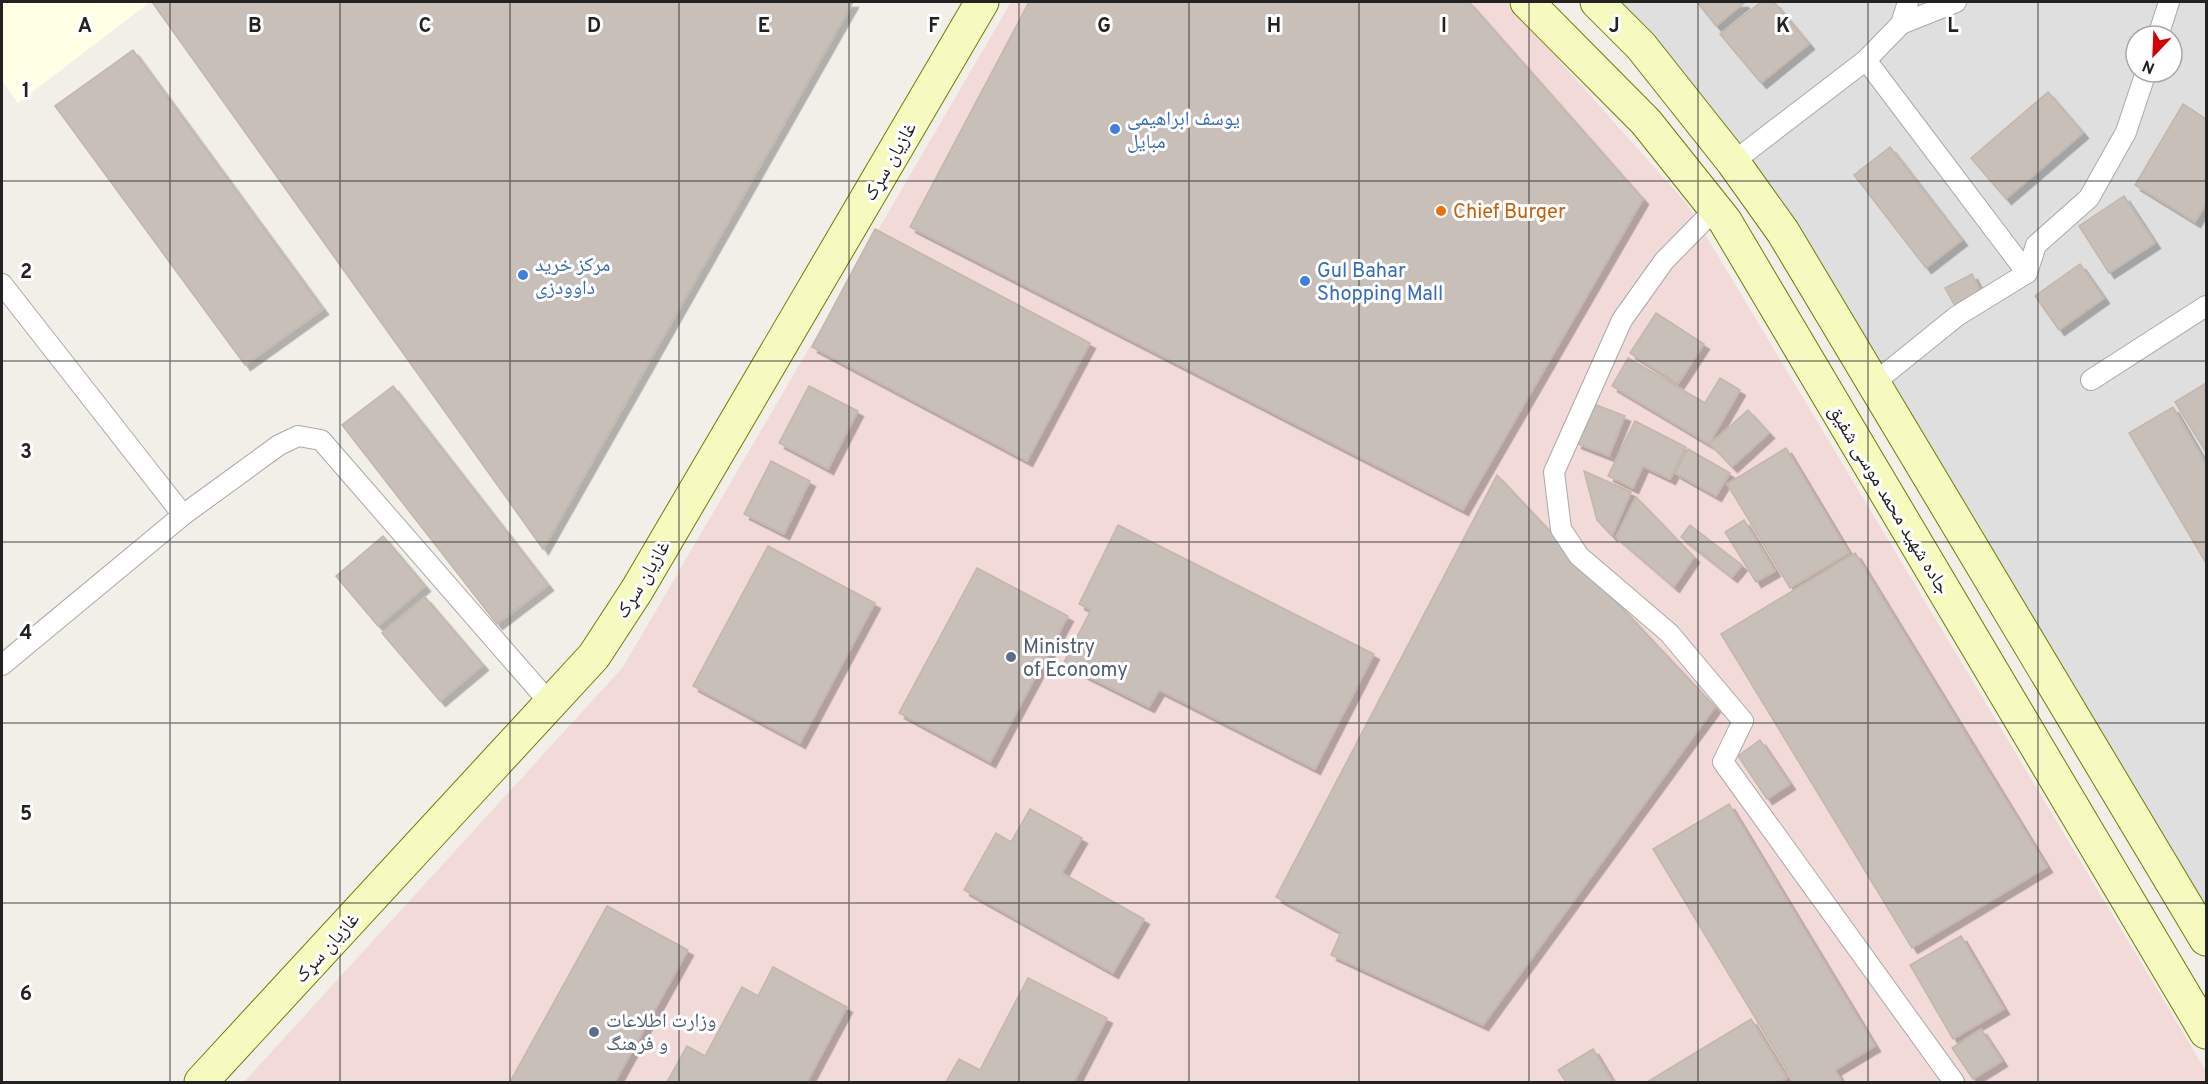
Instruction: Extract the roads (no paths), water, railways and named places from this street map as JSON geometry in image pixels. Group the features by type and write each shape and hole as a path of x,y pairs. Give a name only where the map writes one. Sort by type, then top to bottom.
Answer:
{"main road":[{"name":"غازیان سړک","path":"201,1083 549,702 594,656 637,590 982,2"},
{"name":"جاده شهید محمد موسی شفیق","path":"1527,2 1646,122 1731,232 2206,1032"},
{"path":"1597,2 1641,46 1733,162 1783,232 2206,939"}],"lane":[{"path":"1901,24 1908,2"},
{"path":"1733,162 1866,60 1901,24 1956,2"},
{"path":"2162,24 2169,2"},
{"path":"1866,60 2027,273"},
{"path":"1874,383 1956,316 2027,273 2036,245 2089,198 2126,132 2142,84"},
{"path":"1715,209 1664,261 1622,320 1554,472 1561,529 1579,556 1670,633 1743,721 1723,762 1954,1083"},
{"path":"2,284 183,515"},
{"path":"2091,380 2206,306"},
{"path":"2,665 183,515 279,445 298,436 321,440 549,702"}],"place":[{"name":"یوسف ابراهیمی مبایل","path":"1115,129"},
{"name":"Chief Burger","path":"1441,211"},
{"name":"مرکز خرید داوودزی","path":"523,275"},
{"name":"Gul Bahar Shopping Mall","path":"1305,281"},
{"name":"Ministry of Economy","path":"1011,657"},
{"name":"وزارت اطلاعات و فرهنگ","path":"594,1032"}]}
